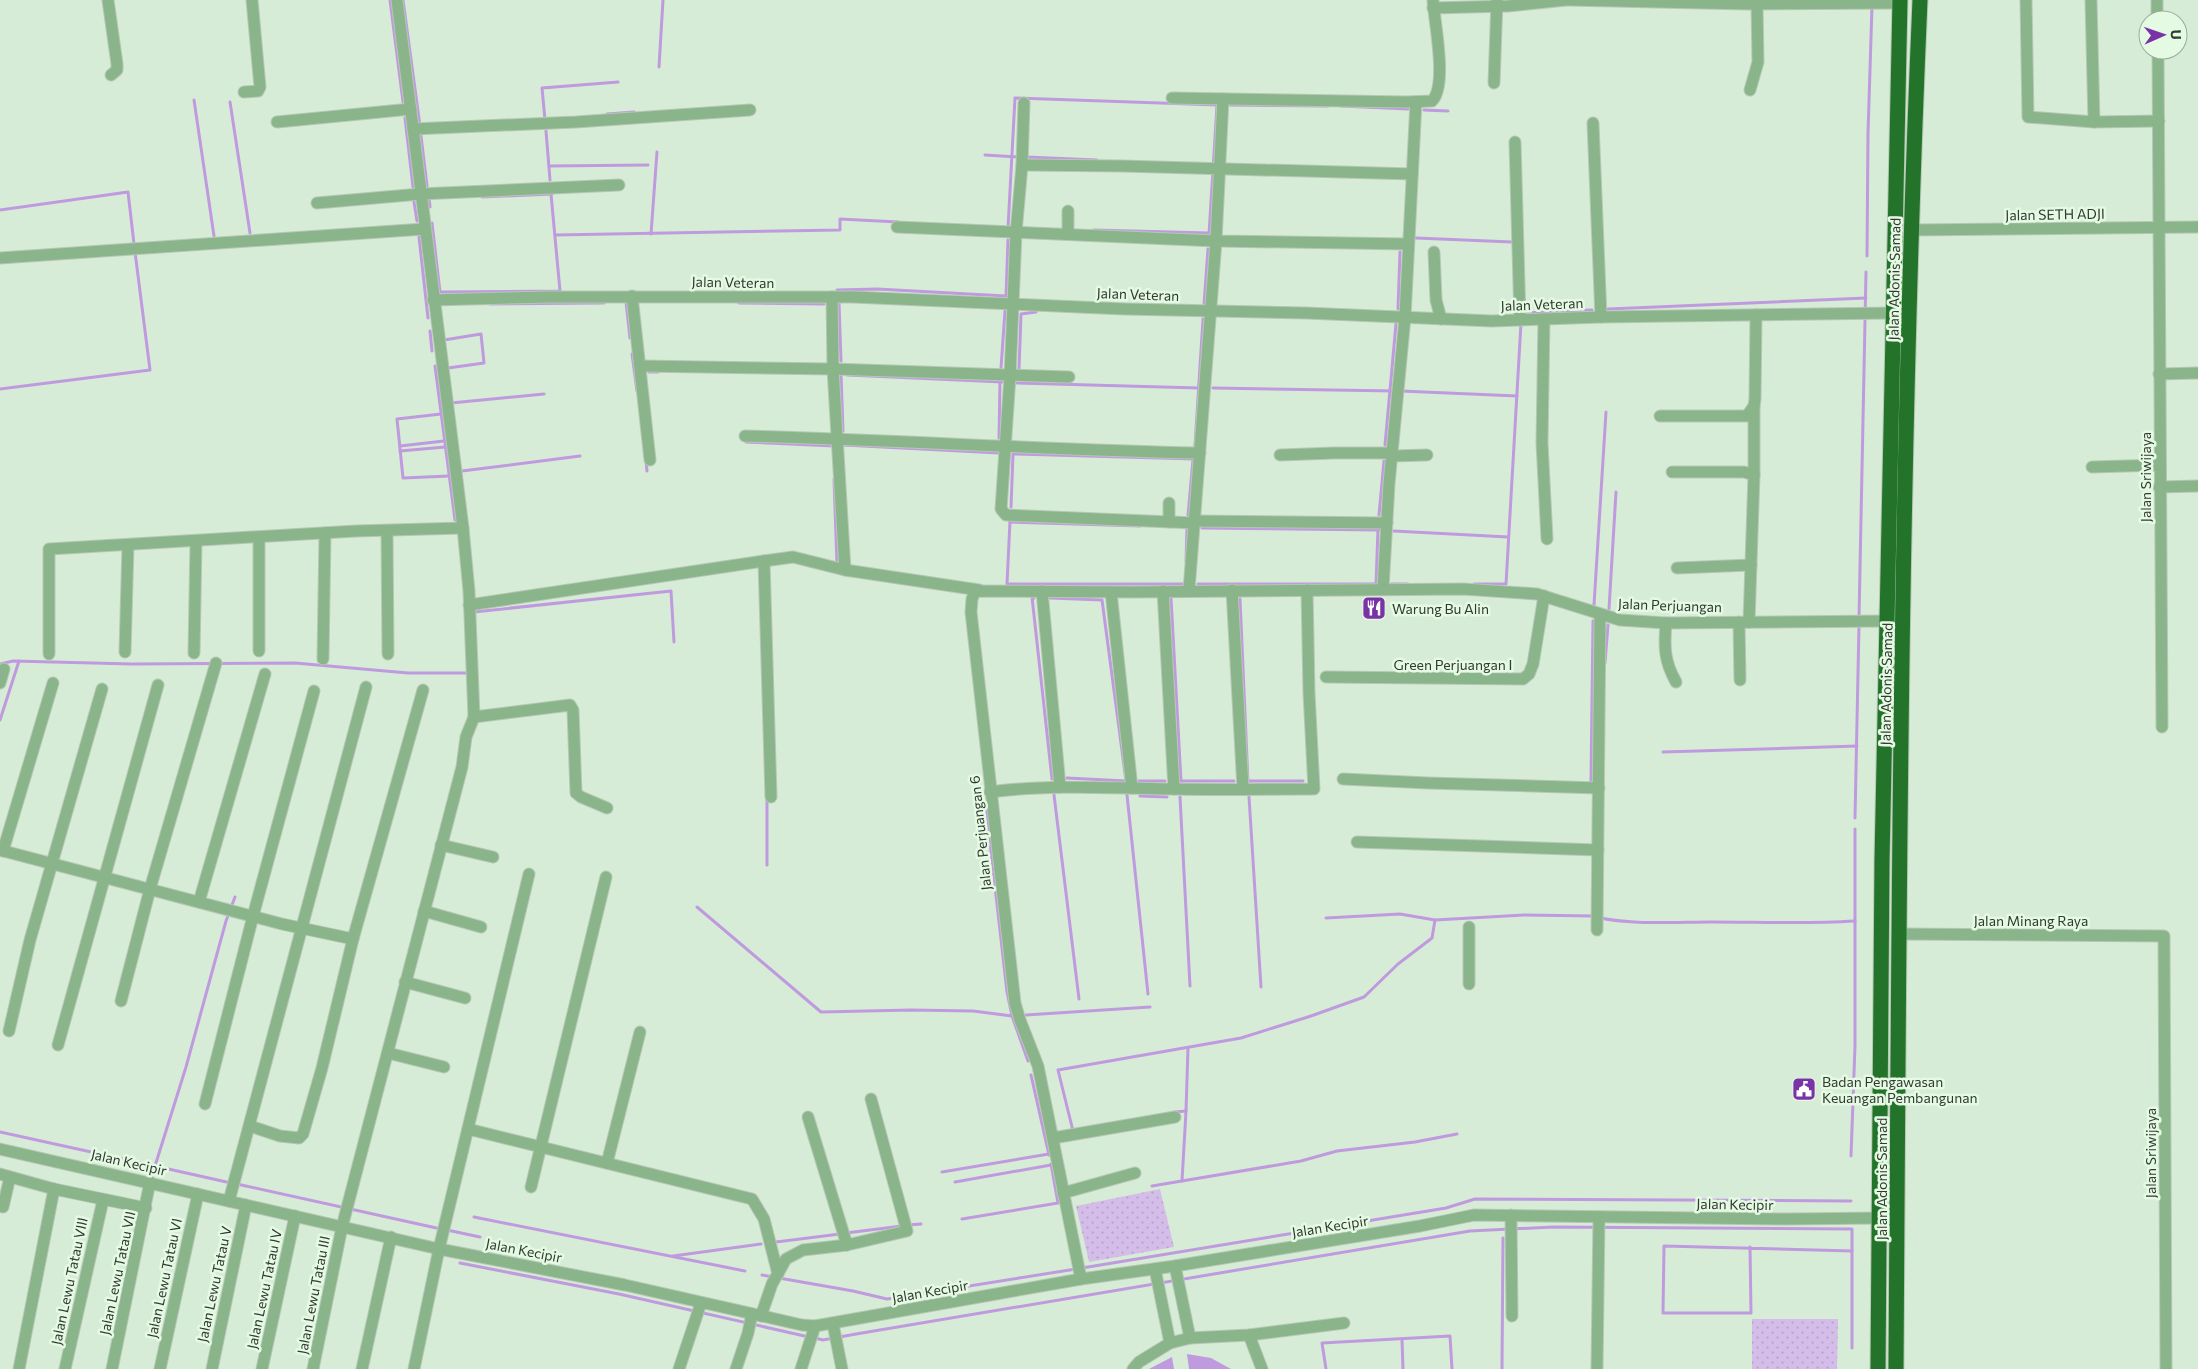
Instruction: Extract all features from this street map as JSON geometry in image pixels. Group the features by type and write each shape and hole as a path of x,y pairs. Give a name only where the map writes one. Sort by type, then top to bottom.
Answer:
{"highway":[{"name":"Jalan Adonis Samad","path":"1896,1369 1901,376 1912,230 1920,0"},
{"path":"1878,1369 1886,620 1901,376 1893,313 1900,1"},
{"path":"1898,82 1916,82"},
{"path":"1883,824 1900,824"}],"street":[{"path":"108,0 117,64 116,70 111,75"},
{"path":"244,92 258,91 260,86 252,0"},
{"path":"397,0 462,528 469,606 474,717 570,705 573,710 576,793 580,797 607,808"},
{"path":"1172,98 1416,102 1432,100 1436,94 1440,56 1433,4 1551,0 1857,4 1900,1"},
{"path":"2026,0 2026,115 2030,118 2094,122 2159,122"},
{"path":"2091,0 2094,122"},
{"path":"1494,83 1497,3"},
{"path":"1750,90 1758,62 1757,3"},
{"name":"Jalan Sriwijaya","path":"2158,60 2162,726"},
{"path":"1189,590 1216,242 1222,99"},
{"path":"1383,589 1392,454 1405,317 1416,102"},
{"path":"1024,103 1022,165 1016,233 1010,376 1001,509 1006,514 1168,522 1387,524"},
{"path":"278,122 410,109"},
{"path":"413,129 576,122 750,110"},
{"path":"1593,123 1600,317"},
{"path":"1515,142 1520,320"},
{"path":"1022,165 1412,174"},
{"path":"316,203 420,194 619,184"},
{"path":"1068,210 1068,234"},
{"path":"897,227 1216,242 1408,244"},
{"name":"Jalan SETH ADJI","path":"1912,230 2198,227"},
{"path":"0,258 424,228"},
{"path":"1434,252 1436,300 1442,318"},
{"path":"632,296 650,460"},
{"name":"Jalan Veteran","path":"433,300 632,296 832,297 1210,312 1520,320 1893,313"},
{"path":"832,297 833,368 845,570"},
{"path":"1740,680 1744,622 1752,565 1756,315"},
{"path":"1544,319 1542,443 1546,539"},
{"path":"640,366 833,368 1069,377"},
{"path":"2159,374 2198,373"},
{"path":"1660,416 1747,416 1754,406"},
{"path":"745,436 1079,450 1200,453"},
{"path":"1280,456 1334,453 1427,455"},
{"path":"2092,467 2160,466"},
{"path":"1672,472 1744,472 1754,475"},
{"path":"2160,487 2198,486"},
{"path":"1168,522 1169,503"},
{"path":"49,654 49,549 325,533 462,528"},
{"path":"387,531 388,654"},
{"path":"323,659 325,533"},
{"path":"259,537 259,651"},
{"path":"194,653 196,541"},
{"path":"124,652 128,545"},
{"name":"Jalan Perjuangan","path":"469,606 793,557 845,570 976,592 1462,589 1544,596 1620,620 1666,623 1851,622 1886,620"},
{"path":"764,562 771,797"},
{"path":"1677,568 1752,565"},
{"path":"1232,590 1243,789"},
{"path":"990,792 1024,788 1060,787 1174,790 1314,789 1309,693 1307,590"},
{"path":"1042,591 1060,787"},
{"path":"1163,591 1174,790"},
{"name":"Jalan Perjuangan 6","path":"976,592 971,612 1015,1003 1038,1066 1079,1271"},
{"path":"1111,592 1132,788"},
{"name":"Green Perjuangan I","path":"1326,678 1522,679 1529,674 1533,664 1544,596"},
{"path":"1597,930 1600,615"},
{"path":"1666,623 1664,641 1668,668 1676,682"},
{"path":"122,1001 150,889 216,663"},
{"path":"0,683 4,670"},
{"path":"199,902 264,674"},
{"path":"53,683 2,850 240,913 353,939"},
{"path":"58,1045 158,685"},
{"path":"232,1191 366,687"},
{"path":"9,1031 30,940 102,689"},
{"path":"250,1126 280,1136 299,1138 303,1134 322,1068 353,939 423,690"},
{"path":"205,1104 253,916 314,691"},
{"name":"Jalan Lewu Tatau III","path":"313,1369 342,1227 440,845 462,767 468,732 474,717"},
{"path":"1343,779 1428,784 1599,788"},
{"path":"1357,842 1598,850"},
{"path":"440,845 493,858"},
{"path":"414,1369 439,1249 529,874"},
{"path":"531,1187 606,877"},
{"path":"424,910 481,927"},
{"path":"1468,984 1469,927"},
{"name":"Jalan Minang Raya","path":"1898,934 2164,936"},
{"name":"Jalan Sriwijaya","path":"2164,936 2166,1369"},
{"path":"405,982 465,998"},
{"path":"607,1163 640,1032"},
{"path":"388,1053 444,1067"},
{"path":"736,1369 753,1322 786,1260 803,1250 846,1245 907,1231 871,1099"},
{"path":"808,1117 846,1245"},
{"path":"1053,1138 1175,1117"},
{"path":"468,1129 752,1199 764,1218 778,1274"},
{"name":"Jalan Kecipir","path":"0,1149 198,1194 232,1191 246,1204 439,1249 625,1285 699,1310 812,1334 836,1333 1079,1271 1155,1269 1474,1215 1511,1225 1598,1221 1879,1218"},
{"path":"1063,1193 1135,1173"},
{"path":"3,1207 5,1175 54,1189 146,1208"},
{"name":"Jalan Lewu Tatau VII","path":"112,1369 150,1182"},
{"path":"19,1369 54,1189"},
{"name":"Jalan Lewu Tatau VI","path":"160,1369 198,1194"},
{"name":"Jalan Lewu Tatau VIII","path":"65,1369 102,1200"},
{"name":"Jalan Lewu Tatau V","path":"212,1369 246,1204"},
{"name":"Jalan Lewu Tatau IV","path":"262,1369 295,1216"},
{"path":"1597,1369 1598,1221"},
{"path":"1511,1225 1512,1316"},
{"path":"362,1369 391,1237"},
{"path":"1176,1266 1190,1338"},
{"path":"1155,1269 1170,1343"},
{"path":"679,1369 699,1310"},
{"path":"1133,1369 1139,1362 1170,1343 1190,1338 1249,1336 1344,1323"},
{"path":"836,1333 842,1369"},
{"path":"801,1369 812,1334"},
{"path":"1249,1336 1262,1369"}],"shaded area":[{"path":"1160,1189 1174,1247 1089,1262 1076,1206"},
{"path":"1752,1319 1838,1319 1837,1369 1752,1369"},
{"path":"1187,1354 1211,1358 1231,1369 1189,1369"},
{"path":"1172,1357 1174,1369 1149,1369"}],"waterway":[{"path":"390,0 403,102"},
{"path":"403,0 420,126"},
{"path":"659,67 663,0"},
{"path":"1867,256 1872,6"},
{"path":"545,120 542,88 618,82"},
{"path":"1008,228 1015,98 1218,105"},
{"path":"194,100 214,236"},
{"path":"230,102 250,233"},
{"path":"1209,234 1217,105"},
{"path":"1230,105 1328,106"},
{"path":"1341,106 1408,109"},
{"path":"1424,110 1448,111"},
{"path":"607,114 634,112"},
{"path":"405,118 413,187"},
{"path":"546,131 550,180"},
{"path":"421,136 427,186"},
{"path":"651,234 657,152"},
{"path":"985,155 1019,157"},
{"path":"1026,157 1097,160"},
{"path":"549,166 648,165"},
{"path":"0,210 128,192 134,244"},
{"path":"432,223 440,292 560,291 551,194"},
{"path":"482,197 552,194"},
{"path":"429,198 430,207"},
{"path":"414,202 417,221"},
{"path":"555,235 840,230 840,219 898,222"},
{"path":"1094,230 1209,233"},
{"path":"419,237 428,318"},
{"path":"1416,238 1512,242"},
{"path":"1006,297 1008,240"},
{"path":"1204,304 1208,249"},
{"path":"0,389 150,370 135,252"},
{"path":"1398,309 1400,252"},
{"path":"1859,618 1866,272"},
{"path":"837,290 877,289 1006,296"},
{"path":"1608,309 1866,298"},
{"path":"626,302 630,338"},
{"path":"490,304 604,303"},
{"path":"739,303 824,304"},
{"path":"839,303 841,361"},
{"path":"1523,313 1592,310"},
{"path":"1001,368 1005,311"},
{"path":"1019,369 1021,314 1036,312"},
{"path":"1195,445 1203,319"},
{"path":"1474,584 1506,584 1521,323"},
{"path":"1385,445 1396,324"},
{"path":"430,331 432,351"},
{"path":"444,340 481,334 484,363 448,368"},
{"path":"632,354 637,391"},
{"path":"435,366 455,520"},
{"path":"649,372 658,372"},
{"path":"841,374 843,431"},
{"path":"847,375 1002,382"},
{"path":"999,438 1000,382"},
{"path":"1017,383 1199,388"},
{"path":"1213,388 1395,391"},
{"path":"1401,391 1517,396"},
{"path":"451,403 544,394"},
{"path":"1594,605 1606,412"},
{"path":"441,414 397,419 403,478 449,476"},
{"path":"400,446 444,441"},
{"path":"746,442 834,446"},
{"path":"843,445 999,453"},
{"path":"400,451 445,447"},
{"path":"1011,507 1013,454"},
{"path":"1014,454 1194,459"},
{"path":"462,471 580,456"},
{"path":"1188,515 1193,460"},
{"path":"646,461 647,471"},
{"path":"1379,515 1384,461"},
{"path":"834,479 837,565"},
{"path":"1609,609 1616,492"},
{"path":"1010,521 1007,584 1186,584"},
{"path":"1010,522 1140,526"},
{"path":"1186,561 1187,527"},
{"path":"1202,528 1379,530"},
{"path":"1376,584 1378,529"},
{"path":"1394,531 1508,537"},
{"path":"1198,584 1377,584"},
{"path":"1391,584 1408,584"},
{"path":"474,611 671,591 674,642"},
{"path":"1034,598 1032,597 1052,779"},
{"path":"1050,598 1102,600 1126,781"},
{"path":"1171,598 1181,781"},
{"path":"1240,599 1248,782"},
{"path":"1591,781 1593,621"},
{"path":"1605,663 1608,625"},
{"path":"1855,818 1859,625"},
{"path":"0,664 13,661 132,664 295,663 408,673 468,673"},
{"path":"0,720 19,661"},
{"path":"1663,752 1857,746"},
{"path":"1067,778 1126,781"},
{"path":"1139,781 1165,781"},
{"path":"1181,781 1234,781"},
{"path":"1248,781 1303,781"},
{"path":"1054,795 1079,999"},
{"path":"1127,795 1148,994"},
{"path":"1140,796 1167,797"},
{"path":"1180,797 1190,986"},
{"path":"1249,797 1261,987"},
{"path":"767,798 767,865"},
{"path":"986,807 1007,992 1012,1016 1028,1061"},
{"path":"1851,1156 1855,1046 1855,829"},
{"path":"231,1183 155,1166 186,1067 226,921 235,897"},
{"path":"697,907 821,1012 973,1011 1012,1016"},
{"path":"1326,918 1400,914 1435,920"},
{"path":"1075,1130 1073,1131 1058,1070 1241,1038 1364,997 1398,964 1432,938 1435,920 1524,915 1594,916"},
{"path":"1600,918 1627,922 1655,923 1855,921"},
{"path":"1026,1015 1150,1007"},
{"path":"1186,1111 1188,1048"},
{"path":"1031,1075 1049,1155"},
{"path":"1175,1112 1186,1111 1182,1181"},
{"path":"0,1132 155,1166"},
{"path":"1152,1186 1301,1161 1337,1151 1415,1142 1457,1134"},
{"path":"942,1172 1049,1154"},
{"path":"962,1219 1058,1203 1051,1164"},
{"path":"955,1182 1051,1165"},
{"path":"237,1184 441,1229"},
{"path":"1082,1268 1446,1208 1475,1199 1851,1201"},
{"path":"474,1217 745,1271"},
{"path":"908,1225 921,1224"},
{"path":"846,1233 902,1226"},
{"path":"815,1338 823,1340 1470,1231 1553,1227 1852,1229 1852,1348"},
{"path":"447,1230 480,1237"},
{"path":"776,1242 840,1234"},
{"path":"1502,1369 1503,1238"},
{"path":"673,1256 761,1244"},
{"path":"1750,1247 1751,1313 1663,1313 1664,1246 1852,1251"},
{"path":"460,1263 619,1294 809,1337"},
{"path":"779,1278 887,1299 1076,1269"},
{"path":"762,1275 773,1277"},
{"path":"1326,1369 1322,1343 1450,1336 1452,1369"},
{"path":"1402,1339 1403,1369"}],"place":[{"name":"Warung Bu Alin","path":"1374,608"},
{"name":"Badan Pengawasan Keuangan Pembangunan","path":"1804,1089"}]}
